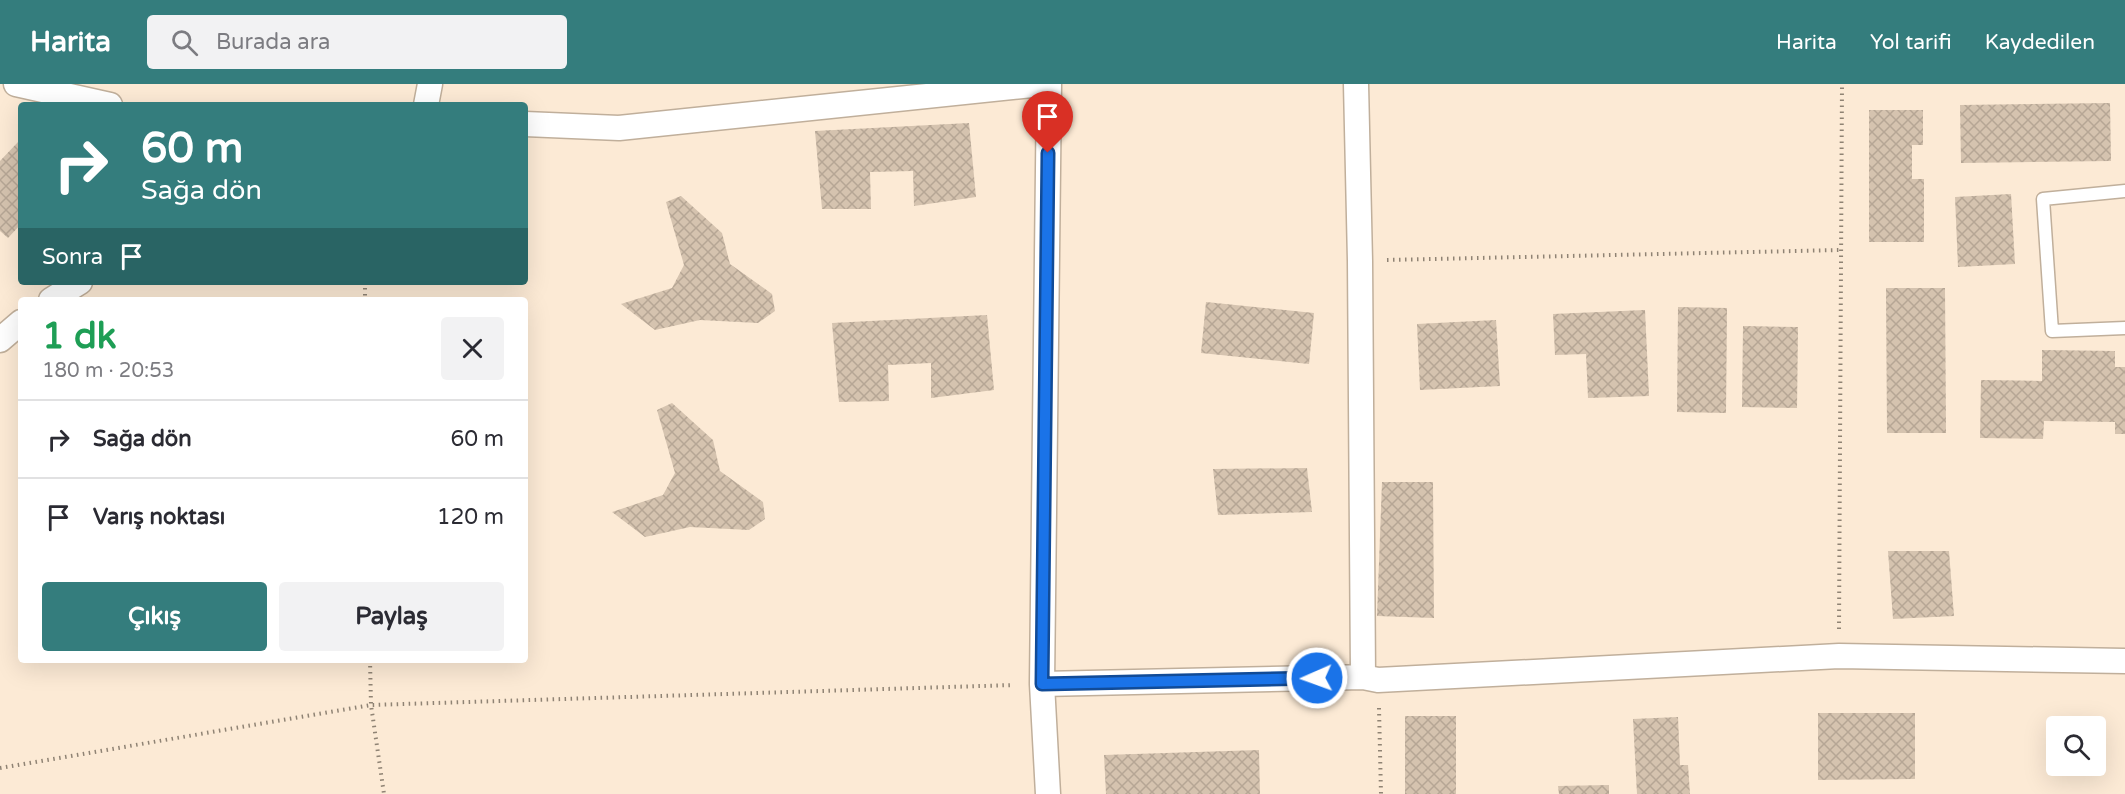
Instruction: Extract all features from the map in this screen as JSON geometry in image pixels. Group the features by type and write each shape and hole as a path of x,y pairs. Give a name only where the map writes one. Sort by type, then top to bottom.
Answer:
{"street":[{"path":"16,84 97,102"},
{"path":"427,102 430,84"},
{"path":"528,124 619,128 1042,84"},
{"path":"1048,794 1042,684 1049,84"},
{"path":"1356,84 1371,679"},
{"path":"56,297 75,285"},
{"path":"0,340 18,325"},
{"path":"1042,684 1371,679 1839,656 2125,661"}],"lane":[{"path":"2125,191 2043,199 2052,331 2125,328"}],"path":[{"path":"1839,656 1842,84"},
{"path":"1360,261 1841,250"},
{"path":"370,663 371,705 384,794"},
{"path":"1371,679 1381,794"},
{"path":"0,768 371,705 1042,684"}],"building":[{"path":"2110,103 2111,161 1961,163 1960,105"},
{"path":"1869,110 1923,110 1923,145 1912,145 1912,179 1924,179 1924,242 1869,242"},
{"path":"969,123 976,197 914,206 913,171 870,172 871,209 822,209 815,131"},
{"path":"18,142 18,227 8,238 0,231 0,161"},
{"path":"2011,194 2015,264 1958,267 1955,197"},
{"path":"681,196 722,233 730,264 772,294 775,311 758,323 700,320 655,330 621,304 672,288 684,265 666,202"},
{"path":"1886,288 1945,288 1946,433 1887,433"},
{"path":"1206,302 1314,313 1309,364 1201,353"},
{"path":"1678,307 1727,308 1726,413 1677,412"},
{"path":"1645,310 1649,396 1588,398 1586,354 1555,355 1553,314"},
{"path":"987,315 994,390 931,398 931,363 888,365 889,401 839,402 832,323"},
{"path":"1496,320 1500,386 1420,390 1417,324"},
{"path":"1743,326 1798,327 1797,408 1742,407"},
{"path":"2042,350 2115,351 2115,367 2125,367 2125,434 2115,434 2115,422 2044,421 2043,439 1980,438 1981,380 2042,381"},
{"path":"672,403 713,440 720,471 763,502 765,519 749,530 690,527 645,537 612,512 663,495 675,473 657,410"},
{"path":"1307,468 1312,512 1218,515 1213,469"},
{"path":"1382,482 1433,482 1434,618 1377,616"},
{"path":"1888,551 1949,551 1954,616 1893,619"},
{"path":"1818,713 1915,713 1915,779 1818,780"},
{"path":"1405,716 1456,716 1456,794 1405,794"},
{"path":"1678,717 1680,765 1688,765 1690,794 1637,794 1633,719"},
{"path":"1259,750 1260,794 1106,794 1104,755"},
{"path":"1609,785 1609,794 1559,794 1558,786"}],"route":[{"path":"1048,153 1042,684 1317,678"}]}
